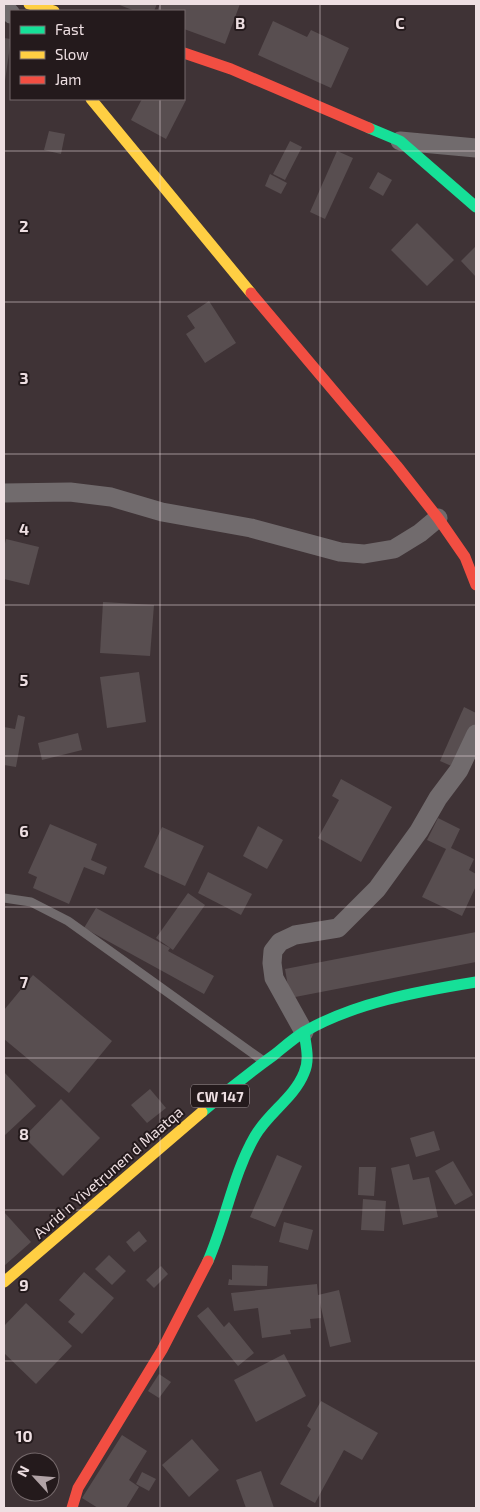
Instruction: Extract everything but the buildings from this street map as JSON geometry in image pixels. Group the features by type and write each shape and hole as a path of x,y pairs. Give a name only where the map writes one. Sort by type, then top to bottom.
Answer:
{"street":[{"path":"29,4 50,10"},
{"path":"185,53 240,72 400,141 476,207"},
{"path":"92,100 397,466 438,518 465,557 476,585"},
{"path":"400,141 476,148"},
{"path":"4,493 70,492 111,497 162,512 251,528 340,552 364,554 394,549 420,533 438,518"},
{"path":"72,1508 78,1488 174,1328 209,1262 230,1200 256,1136 271,1114 294,1090 307,1064 304,1032 274,978 273,951 280,942 294,935 338,928 364,902 393,869 419,831 438,798 459,770 476,734"},
{"name":"Avrid n Yivetṛunen d Maatqa","path":"4,1282 160,1146 304,1032 340,1015 377,1004 446,987 476,982"}],"lane":[{"path":"4,898 31,902 68,921 264,1062"}],"traffic: fast":[{"path":"369,128 400,141 476,207"},
{"path":"202,1112 296,1037 323,1022 387,999 476,982"},
{"path":"208,1261 247,1151 260,1128 288,1098 304,1073 307,1058 304,1032"}],"traffic: slow":[{"path":"29,4 50,10"},
{"path":"92,100 251,293"},
{"path":"4,1282 202,1112"}],"traffic: jam":[{"path":"185,53 231,69 369,128"},
{"path":"251,293 397,466 438,518 465,557 476,585"},
{"path":"72,1508 78,1488 162,1350 208,1261"}]}
